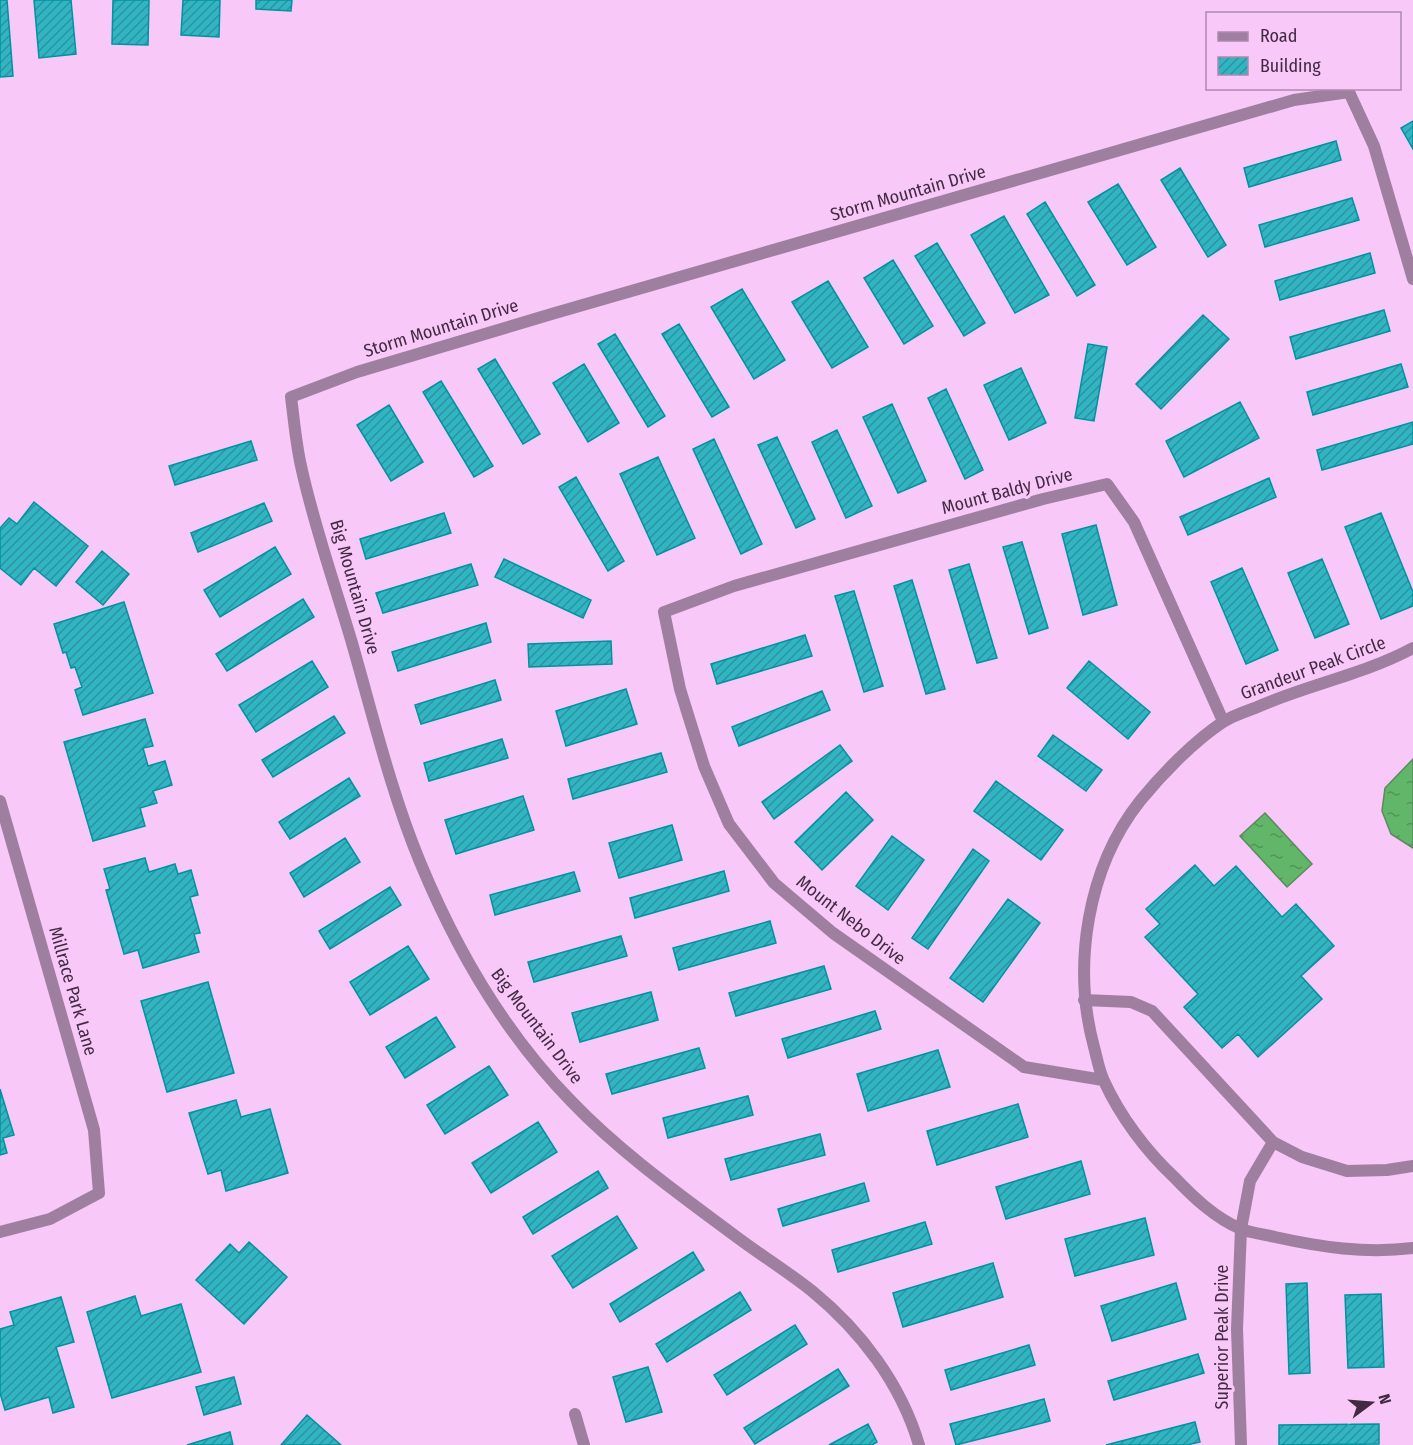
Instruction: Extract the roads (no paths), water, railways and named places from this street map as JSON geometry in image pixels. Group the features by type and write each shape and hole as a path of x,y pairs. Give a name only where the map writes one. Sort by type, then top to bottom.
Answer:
{"street":[{"name":"Storm Mountain Drive","path":"291,397 357,372 1294,100 1349,92 1374,146 1413,279"},
{"name":"Big Mountain Drive","path":"291,397 301,467 395,790 419,861 451,930 489,997 539,1065 572,1102 607,1135 733,1234 812,1291 846,1323 876,1359 895,1388 919,1445"},
{"name":"Mount Baldy Drive","path":"664,612 735,586 1043,498 1107,484 1134,522 1223,721"},
{"name":"Mount Nebo Drive","path":"664,612 680,689 704,766 729,824 774,884 833,933 1024,1067 1103,1080"},
{"name":"Grandeur Peak Circle","path":"1413,648 1387,662 1287,694 1223,721 1165,772 1139,802 1117,836 1100,874 1090,915 1084,956 1084,1000 1103,1080 1129,1123 1160,1164 1200,1203 1241,1229 1340,1249 1389,1251 1413,1248"},
{"name":"Millrace Park Lane","path":"0,801 94,1130 99,1193 50,1219 0,1232"},
{"path":"1084,1000 1131,1002 1152,1011 1273,1142 1302,1157 1347,1170 1387,1170 1413,1166"},
{"name":"Superior Peak Drive","path":"1241,1445 1237,1329 1241,1229 1250,1180 1273,1142"},
{"path":"575,1414 584,1445"}],"water":[{"path":"1413,759 1413,848 1391,834 1382,811 1385,788"},
{"path":"1265,813 1312,864 1287,887 1240,836"}]}
